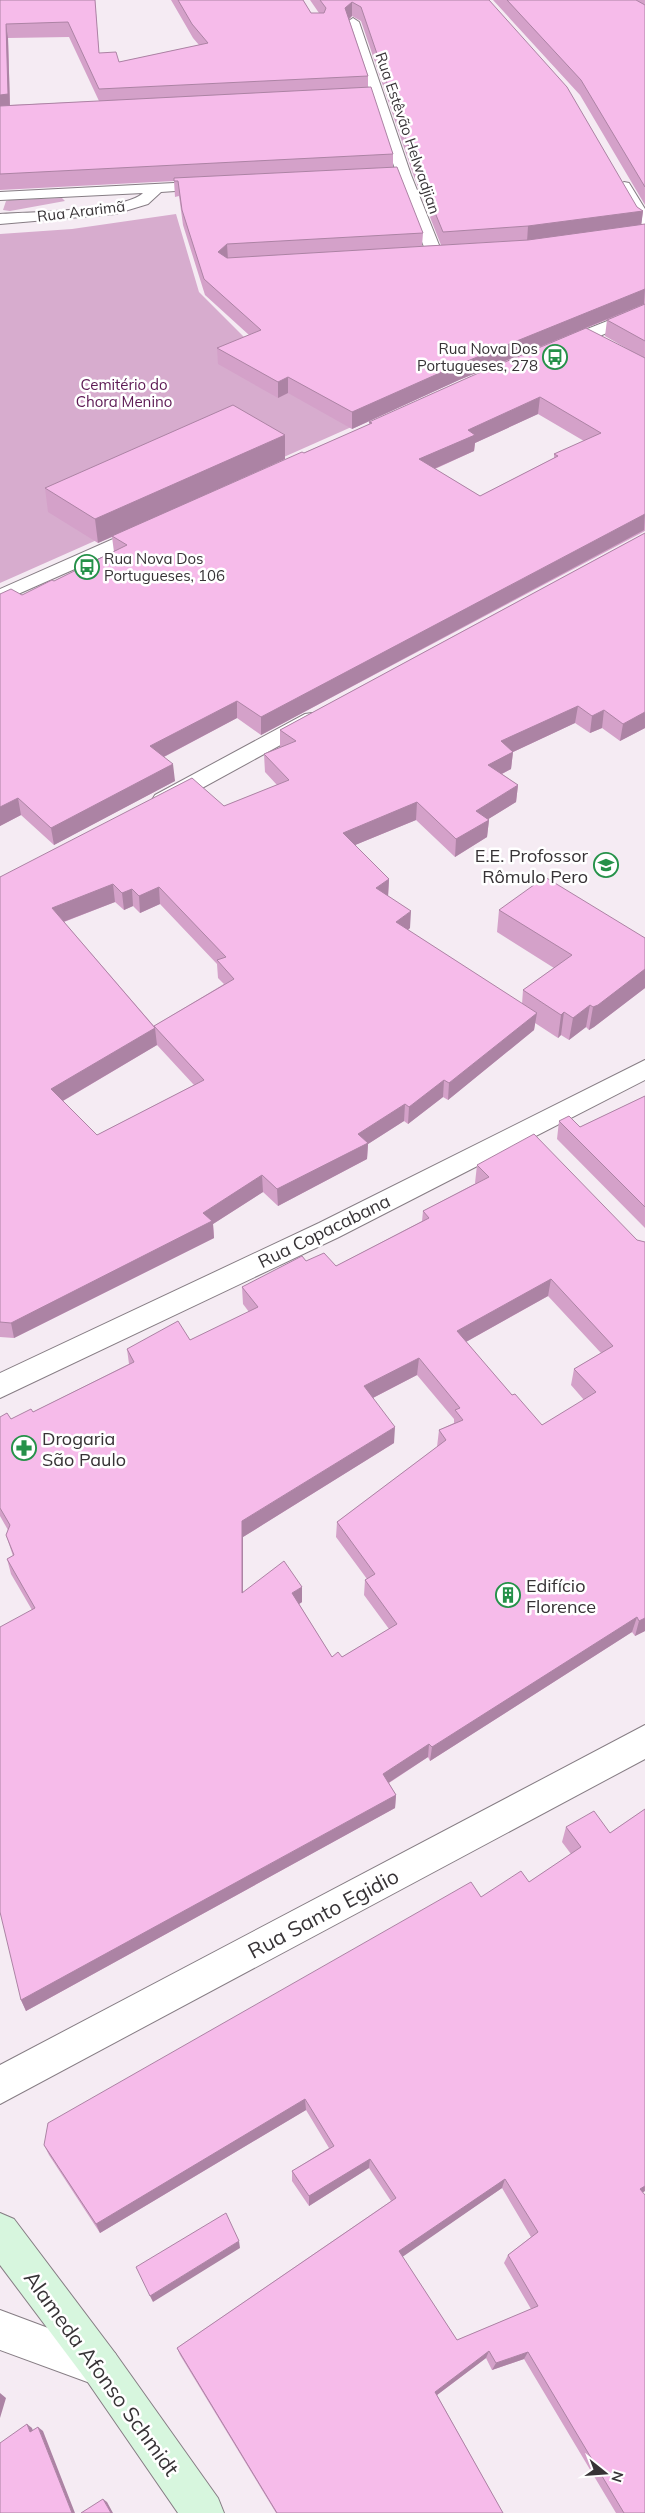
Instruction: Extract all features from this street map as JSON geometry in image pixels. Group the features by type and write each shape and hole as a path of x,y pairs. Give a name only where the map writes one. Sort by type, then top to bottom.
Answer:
{"main road":[{"name":"Alameda Afonso Schmidt","path":"0,2234 101,2367 203,2513"}],"street":[{"name":"Rua Estêvão Helwadjian","path":"353,22 404,175 435,255"},
{"path":"318,99 378,96"},
{"path":"615,171 642,230"},
{"path":"384,176 404,175"},
{"name":"Rua Ararimã","path":"0,196 226,184"},
{"name":"Rua Ararimã","path":"0,219 115,209 143,200 157,188"},
{"path":"415,256 453,254"},
{"path":"538,356 645,311"},
{"path":"585,336 606,346"},
{"path":"0,596 167,521"},
{"path":"148,808 331,709"},
{"name":"Rua Copacabana","path":"0,1386 329,1230 536,1137 645,1069"},
{"name":"Rua Santo Egidio","path":"0,2085 645,1741"},
{"path":"0,2330 101,2367"}],"green space":[{"path":"62,198 65,201 10,211 3,210 6,201 9,200"},
{"name":"Cemitério do Chora Menino","path":"176,214 199,292 259,352 365,421 0,583 0,234 72,229"}],"building":[{"path":"0,0 95,0 99,53 116,52 119,62 208,43 192,24 178,0 303,0 311,13 324,13 326,8 320,0 489,0 567,87 637,207 643,211 528,226 443,232 413,159 361,7 352,2 345,8 368,76 99,89 68,22 6,24 8,94 0,95"},
{"path":"507,0 636,0 645,5 645,187 581,80"},
{"path":"371,87 393,154 0,174 0,106"},
{"path":"397,167 423,233 227,244 218,252 227,258 528,240 645,224 645,289 460,364 352,412 288,377 278,382 217,348 261,330 204,279 182,210 178,181 174,181 174,178"},
{"path":"645,304 645,341 607,320"},
{"path":"586,328 645,358 645,514 261,717 237,701 150,746 173,764 51,828 18,798 0,807 0,594 11,589 22,595 52,580 54,581 127,545 112,536 372,423 369,422","holes":["540,397 601,433 554,454 558,456 480,496 419,459 475,435 468,430"]},
{"path":"233,405 285,435 95,519 45,488"},
{"path":"645,533 645,712 623,724 604,710 592,716 578,706 501,741 513,752 488,765 518,785 476,811 489,820 456,839 417,802 343,833 389,879 376,888 411,911 396,922 537,1013 449,1083 444,1080 409,1107 405,1104 358,1134 368,1143 277,1189 262,1175 203,1213 212,1221 11,1323 0,1322 0,877 192,778 224,806 289,780 264,754 296,741 280,730","holes":["113,884 122,893 132,889 139,896 159,887 226,957 217,960 234,979 154,1026 204,1080 97,1135 51,1089 155,1028 52,908"]},
{"path":"545,877 645,938 645,969 598,1005 593,1007 590,1005 573,1018 564,1012 561,1015 523,990 572,955 499,910"},
{"path":"645,1096 645,1207 559,1121 569,1116 580,1127"},
{"path":"534,1134 637,1240 645,1242 645,1618 639,1621 637,1617 432,1747 429,1744 383,1774 396,1795 21,2000 0,1912 0,1627 35,1608 7,1559 14,1555 6,1535 10,1525 0,1508 0,1417 7,1413 11,1419 31,1409 33,1412 134,1362 127,1349 178,1321 190,1340 258,1307 242,1287 302,1256 306,1261 324,1253 336,1266 429,1218 423,1211 489,1177 477,1165","holes":["551,1279 613,1346 574,1369 596,1392 542,1425 515,1394 512,1395 457,1331","419,1358 460,1408 455,1410 463,1420 439,1430 446,1440 337,1522 375,1574 365,1580 397,1624 342,1657 338,1652 332,1657 292,1593 302,1587 284,1561 242,1593 242,1521 395,1427 364,1386"]},
{"path":"645,1809 645,2186 640,2189 645,2195 645,2513 624,2513 528,2352 496,2363 489,2351 435,2392 503,2513 277,2513 177,2348 396,2198 370,2159 309,2196 292,2171 334,2146 305,2099 96,2224 44,2145 48,2123 471,1882 481,1897 521,1871 529,1882 581,1847 566,1827 594,1811 610,1833","holes":["505,2179 538,2232 508,2255 538,2306 457,2340 399,2251"]},
{"path":"226,2213 239,2241 150,2296 136,2267"},
{"path":"27,2424 30,2432 38,2427 72,2513 0,2513 0,2443"},
{"path":"103,2499 111,2513 81,2513"}],"place":[{"name":"Rua Nova Dos Portugueses, 278","path":"555,357"},
{"name":"Rua Nova Dos Portugueses, 106","path":"87,567"},
{"name":"E.E. Profossor Rômulo Pero","path":"606,865"},
{"name":"Drogaria São Paulo","path":"24,1448"},
{"name":"Edifício Florence","path":"508,1595"}]}
